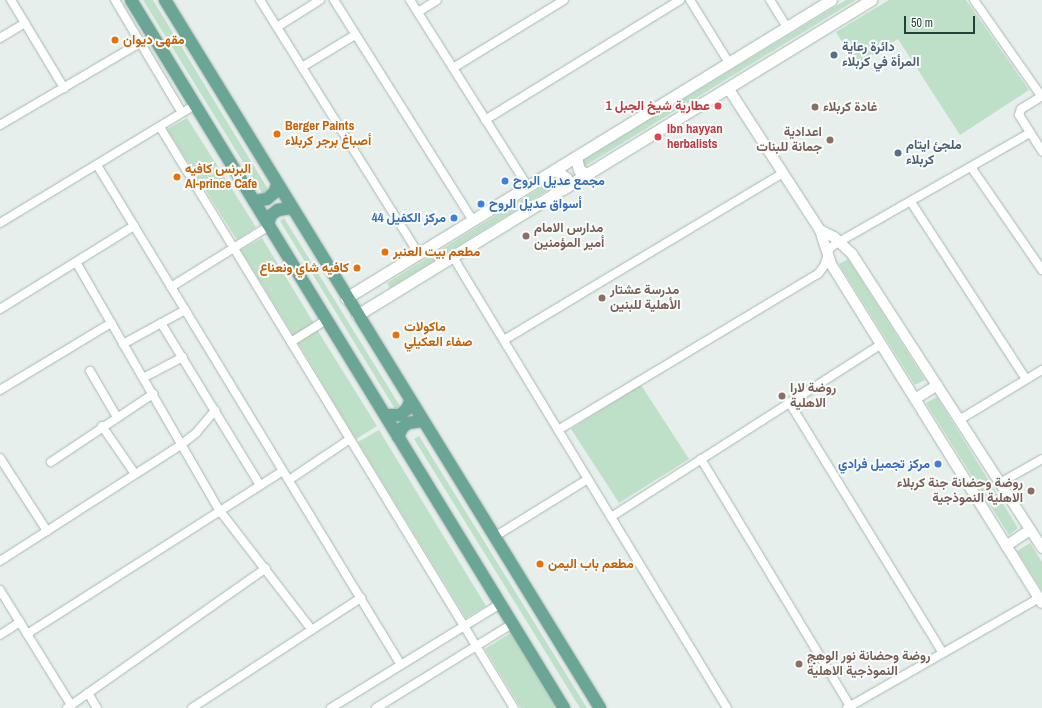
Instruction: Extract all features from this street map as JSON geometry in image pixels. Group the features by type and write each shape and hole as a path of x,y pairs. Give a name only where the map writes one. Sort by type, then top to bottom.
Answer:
{"main road":[{"path":"131,0 564,708"},
{"path":"165,0 346,298 600,708"},
{"path":"346,298 831,0"},
{"path":"357,315 867,2"},
{"path":"576,157 579,170 587,174"},
{"path":"556,170 566,178 566,188"},
{"path":"254,200 267,199 277,185"},
{"path":"268,225 274,212 282,208 291,208"},
{"path":"384,275 381,281 382,288 386,292 393,293"},
{"path":"385,415 400,415 407,409 410,401"},
{"path":"398,437 402,428 408,423 422,421"}],"street":[{"path":"11,0 64,88"},
{"path":"115,0 182,113"},
{"path":"260,0 419,254"},
{"path":"277,27 320,0"},
{"path":"334,0 473,221"},
{"path":"410,0 528,187"},
{"path":"418,12 438,0"},
{"path":"453,68 550,4 564,0"},
{"path":"485,120 680,0"},
{"path":"690,0 728,63"},
{"path":"770,0 787,27"},
{"path":"974,0 1042,96 1019,113 1020,120 1042,151"},
{"path":"0,38 25,23"},
{"path":"302,67 355,35"},
{"path":"0,126 140,43"},
{"path":"701,459 848,707 1041,600 880,344 827,256 820,230 728,88"},
{"path":"0,223 195,105"},
{"path":"160,127 514,708"},
{"path":"558,430 818,274 824,266 830,248 1030,133"},
{"path":"97,165 401,665"},
{"path":"971,167 1042,270"},
{"path":"504,340 783,173"},
{"path":"911,202 1026,379"},
{"path":"171,287 268,225"},
{"path":"1,306 134,226"},
{"path":"820,230 840,242 852,254 1042,548"},
{"path":"453,257 727,708"},
{"path":"76,262 220,511 266,568 312,630"},
{"path":"123,344 185,310"},
{"path":"291,342 326,320"},
{"path":"0,390 111,323"},
{"path":"161,323 260,485"},
{"path":"611,517 880,344"},
{"path":"144,378 182,357"},
{"path":"959,420 1042,370"},
{"path":"90,371 116,417"},
{"path":"915,399 936,385"},
{"path":"51,462 102,426 153,394"},
{"path":"789,402 943,653"},
{"path":"0,561 182,444 196,433 214,410"},
{"path":"102,426 135,474"},
{"path":"289,480 350,439"},
{"path":"0,458 47,531"},
{"path":"1000,483 1042,459"},
{"path":"27,634 283,471"},
{"path":"494,537 588,479"},
{"path":"1006,546 1030,530"},
{"path":"0,590 69,706 266,568"},
{"path":"192,708 361,598"},
{"path":"331,708 500,604"},
{"path":"0,635 20,622"},
{"path":"376,708 512,624"},
{"path":"88,693 98,708"}],"green space":[{"path":"143,0 153,0 269,191 263,194 261,191"},
{"path":"846,0 856,0 585,166 582,161"},
{"path":"889,0 966,0 1029,90 960,135 898,39 856,65 836,32"},
{"path":"187,118 256,227 237,240 167,129"},
{"path":"558,177 561,182 390,288 387,283"},
{"path":"284,218 400,406 395,409 280,221"},
{"path":"262,238 315,325 295,338 241,250"},
{"path":"848,259 925,380 915,385 839,264"},
{"path":"316,328 377,426 356,439 297,341"},
{"path":"641,385 689,459 619,503 571,429"},
{"path":"937,397 1018,528 1009,535 926,403"},
{"path":"379,430 486,606 466,618 358,442"},
{"path":"419,436 587,708 580,708 414,439"},
{"path":"1030,543 1042,562 1042,590 1017,551"},
{"path":"511,633 558,708 521,708 485,649"}],"place":[{"name":"مقهى ديوان","path":"115,40"},
{"name":"دائرة رعاية المرأة في كربلاء","path":"834,55"},
{"name":"عطارية شيخ الجبل 1","path":"718,106"},
{"name":"غادة كربلاء","path":"815,107"},
{"name":"Berger Paints أصباغ برجر كربلاء","path":"277,134"},
{"name":"Ibn hayyan herbalists","path":"658,137"},
{"name":"اعدادية جمانة للبنات","path":"830,140"},
{"name":"ملجئ ايتام كربلاء","path":"898,153"},
{"name":"البرنس كافيه Al-prince Cafe","path":"177,177"},
{"name":"مجمع عديل الروح","path":"505,181"},
{"name":"أسواق عديل الروح","path":"481,204"},
{"name":"مركز الكفيل 44","path":"454,218"},
{"name":"مدارس الامام أمير المؤمنين","path":"526,236"},
{"name":"مطعم بيت العنبر","path":"385,252"},
{"name":"كافيه شاي ونعناع","path":"357,268"},
{"name":"مدرسة عشتار الأهلية للبنين","path":"602,298"},
{"name":"ماكولات صفاء العكيلي","path":"396,335"},
{"name":"روضة لارا الاهلية","path":"782,396"},
{"name":"مركز تجميل فرادي","path":"938,464"},
{"name":"روضة وحضانة جنة كربلاء الاهلية النموذجية","path":"1031,491"},
{"name":"مطعم باب اليمن","path":"540,564"},
{"name":"روضة وحضانة نور الوهج النموذجية الاهلية","path":"799,664"}]}
